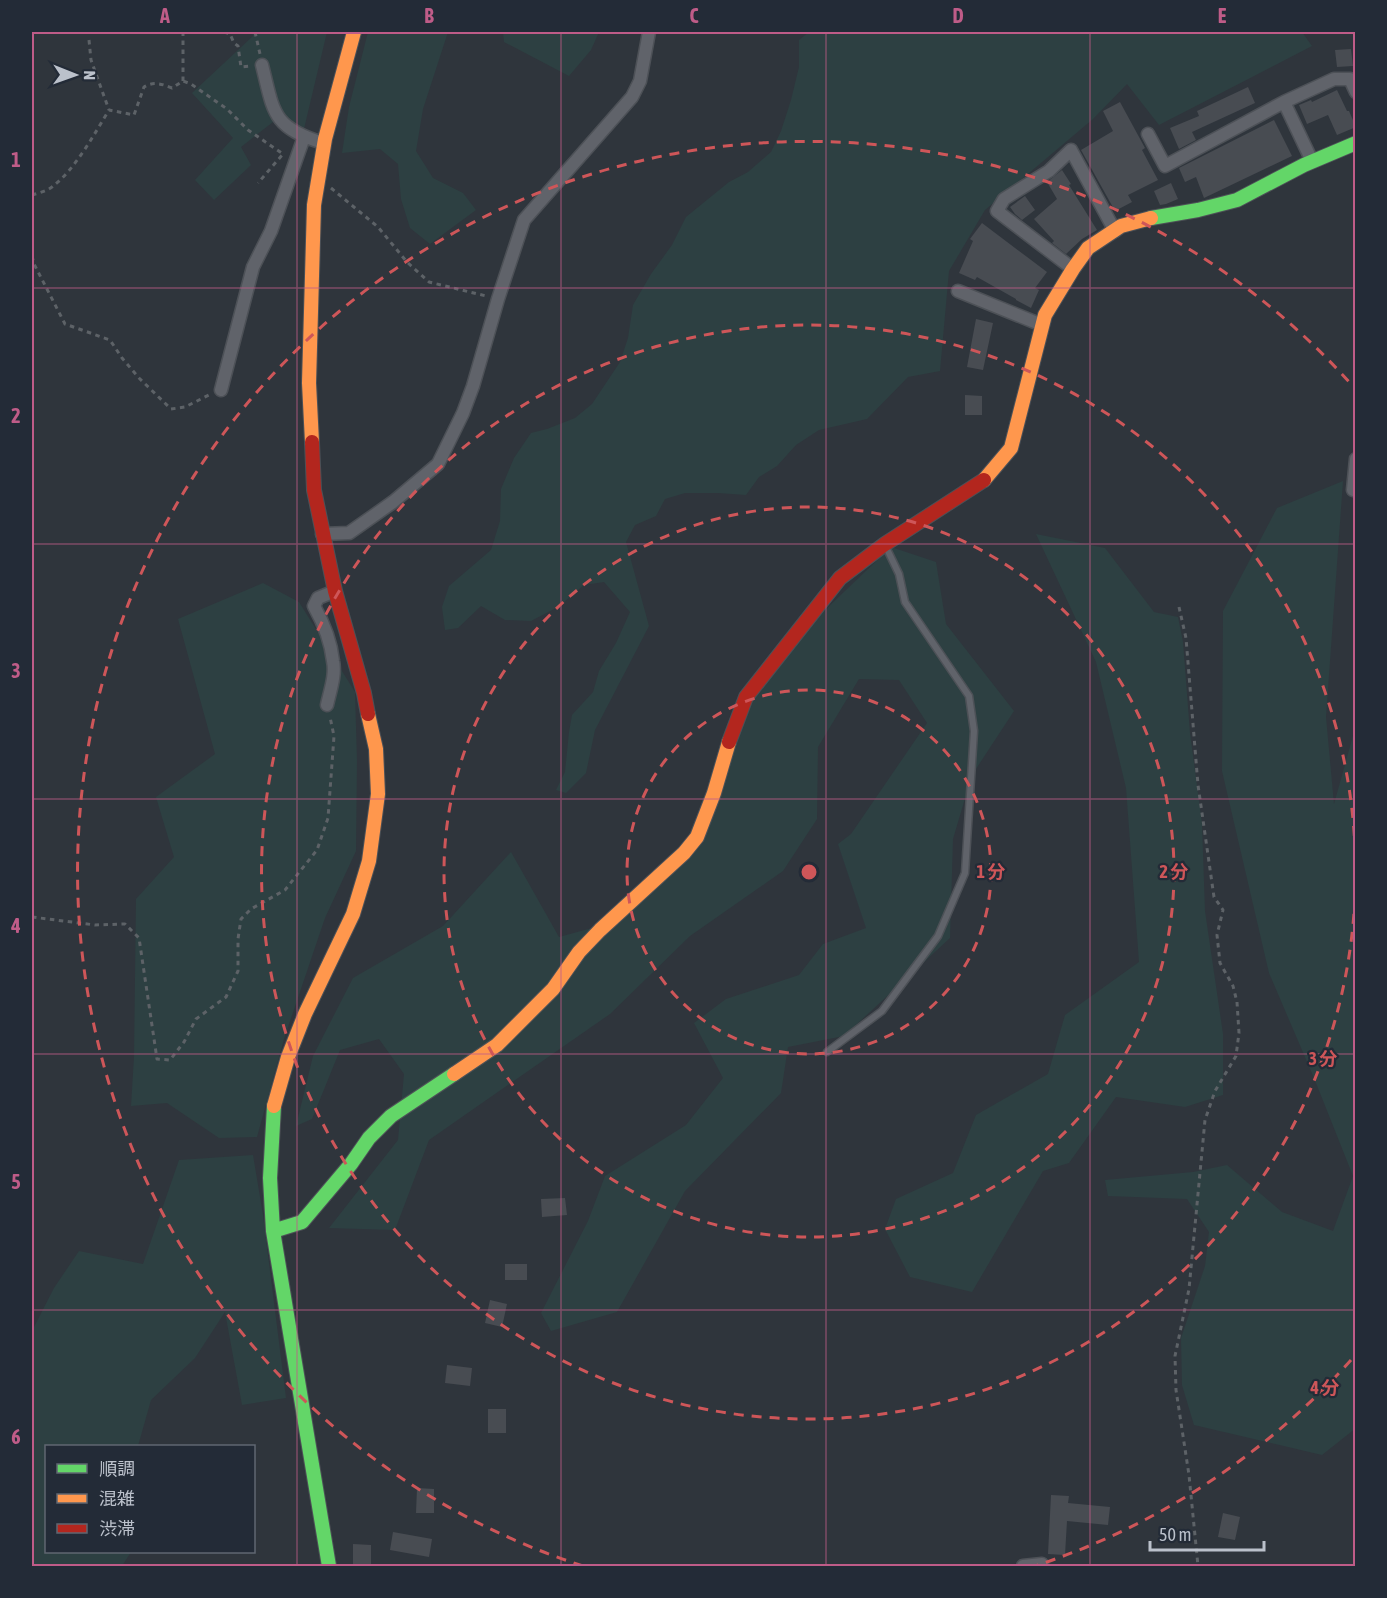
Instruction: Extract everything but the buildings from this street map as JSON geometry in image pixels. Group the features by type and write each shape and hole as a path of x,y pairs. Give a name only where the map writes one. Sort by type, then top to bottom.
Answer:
{"street":[{"path":"329,1566 273,1231 270,1178 274,1106 288,1057 305,1014 353,914 369,861 378,794 376,749 364,693 335,591 314,490 309,383 314,205 317,177 323,143 354,32"},
{"path":"322,534 349,533 393,502 438,464 463,413 473,386 524,220 632,97 640,81 649,32"},
{"path":"262,65 273,108 282,122 304,137 323,143"},
{"path":"1148,134 1165,166 1284,102 1334,79 1350,79 1356,92"},
{"path":"1284,102 1312,161"},
{"path":"221,390 253,267 271,231 304,137"},
{"path":"273,1231 302,1222 351,1164 369,1138 391,1116 497,1045 553,989 579,952 600,930 684,853 697,837 746,697 840,578 885,544 985,479 1011,448 1045,315 1088,248 1121,226 1237,200 1312,161 1356,143"},
{"path":"1073,269 997,211 1004,199 1049,171 1071,150 1115,231"},
{"path":"958,291 1042,325"},
{"path":"1353,490 1356,459"},
{"path":"327,705 333,681 334,662 322,621 314,606 318,598 335,591"},
{"path":"1023,1566 1042,1564"}],"lane":[{"path":"827,1052 882,1011 938,936 964,873 974,731 969,696 905,602 899,574 885,544"}],"path":[{"path":"183,32 183,81"},
{"path":"224,32 230,34 238,46 241,67 262,65 255,32"},
{"path":"89,40 91,60 109,110"},
{"path":"109,110 134,115 144,87 150,83 172,88 183,81"},
{"path":"183,81 227,109 248,130 283,154 258,183"},
{"path":"32,195 52,187 66,174 109,110"},
{"path":"325,183 378,227 407,262 429,282 498,299"},
{"path":"32,256 65,324 110,340 139,378 171,409 185,406 221,390"},
{"path":"1179,607 1186,638 1198,784 1214,897 1222,910 1217,935 1220,963 1233,986 1237,1002 1239,1033 1236,1056 1215,1090 1205,1120 1189,1289 1175,1356 1176,1390 1189,1475 1198,1566"},
{"path":"32,917 95,926 125,924 139,938 158,1059 170,1060 184,1042 196,1019 226,997 238,971 237,939 241,920 251,909 285,890 317,850 328,818 334,736 327,705"}],"shaded area":[{"path":"252,32 327,32 303,133 282,115 241,147 251,165 214,200 195,180 233,138 192,93 253,36"},
{"path":"368,32 448,32 423,109 416,151 433,178 463,193 476,210 430,244 410,228 401,199 398,164 380,149 342,153 349,107"},
{"path":"503,32 599,32 591,50 569,76 504,42"},
{"path":"809,32 1302,32 1312,46 1159,125 1127,84 1093,119 985,210 949,271 940,371 908,377 867,419 819,430 796,445 777,466 759,477 746,495 685,493 665,499 656,516 635,525 626,542 649,626 595,730 586,773 566,793 556,790 565,772 572,715 593,692 599,671 616,643 630,612 604,582 584,585 558,607 531,621 505,620 481,606 458,628 445,630 442,607 449,586 491,550 500,521 501,489 514,458 531,433 575,418 592,404 620,362 628,338 633,305 651,274 672,245 686,217 729,182 748,172 771,152 791,100 799,67 799,40"},
{"path":"1343,481 1326,717 1334,804 1356,725 1356,1428 1322,1455 1194,1425 1182,1385 1181,1338 1205,1266 1209,1232 1187,1199 1108,1196 1105,1180 1193,1172 1227,1165 1282,1212 1333,1231 1353,1176 1269,973 1222,771 1223,611 1277,508"},
{"path":"1036,534 1105,548 1154,612 1178,617 1183,642 1190,733 1202,824 1205,911 1223,1034 1223,1095 1185,1107 1116,1097 1069,1163 1043,1171 972,1292 910,1277 885,1229 896,1199 953,1173 976,1115 1048,1074 1065,1015 1139,962 1126,788 1096,662"},
{"path":"891,547 936,562 946,624 1014,711 972,775 953,839 950,938 844,1036 788,1047 781,1093 685,1191 617,1312 551,1331 541,1313 588,1221 605,1176 686,1125 723,1078 694,1023 726,999 799,975 823,944 866,928 838,844 851,834 927,723 899,680 859,679 818,747 817,819 783,871 690,936 610,1014 429,1140 395,1230 329,1228 398,1140 404,1074 379,1039 340,1050 312,1119 296,1126 313,1056 353,978 443,926 511,852 559,937 603,925 700,845 748,700 823,612"},
{"path":"263,583 299,602 355,692 356,851 325,918 284,1039 257,1137 219,1138 167,1103 131,1106 134,1057 136,899 174,857 156,797 215,754 178,619"},
{"path":"253,1155 263,1215 286,1398 242,1405 225,1312 195,1358 151,1400 138,1445 45,1445 45,1553 130,1553 122,1566 32,1566 32,1331 54,1288 79,1251 143,1264 179,1160"}],"traffic: fast":[{"path":"1151,218 1237,200 1304,165 1356,143"},
{"path":"273,1231 302,1222 351,1164 369,1138 391,1116 454,1074"},
{"path":"274,1106 270,1178 273,1231 329,1566"}],"traffic: slow":[{"path":"312,442 309,383 314,205 325,139 354,32"},
{"path":"984,480 1011,448 1045,315 1073,269 1088,248 1121,226 1151,218"},
{"path":"274,1106 288,1057 305,1014 353,914 369,861 378,794 376,749 368,714"},
{"path":"454,1074 497,1045 553,989 579,952 600,930 684,853 697,837 714,793 729,742"}],"traffic: jam":[{"path":"312,442 314,490 335,591 368,714"},
{"path":"729,742 746,697 840,578 885,544 984,480"}]}
